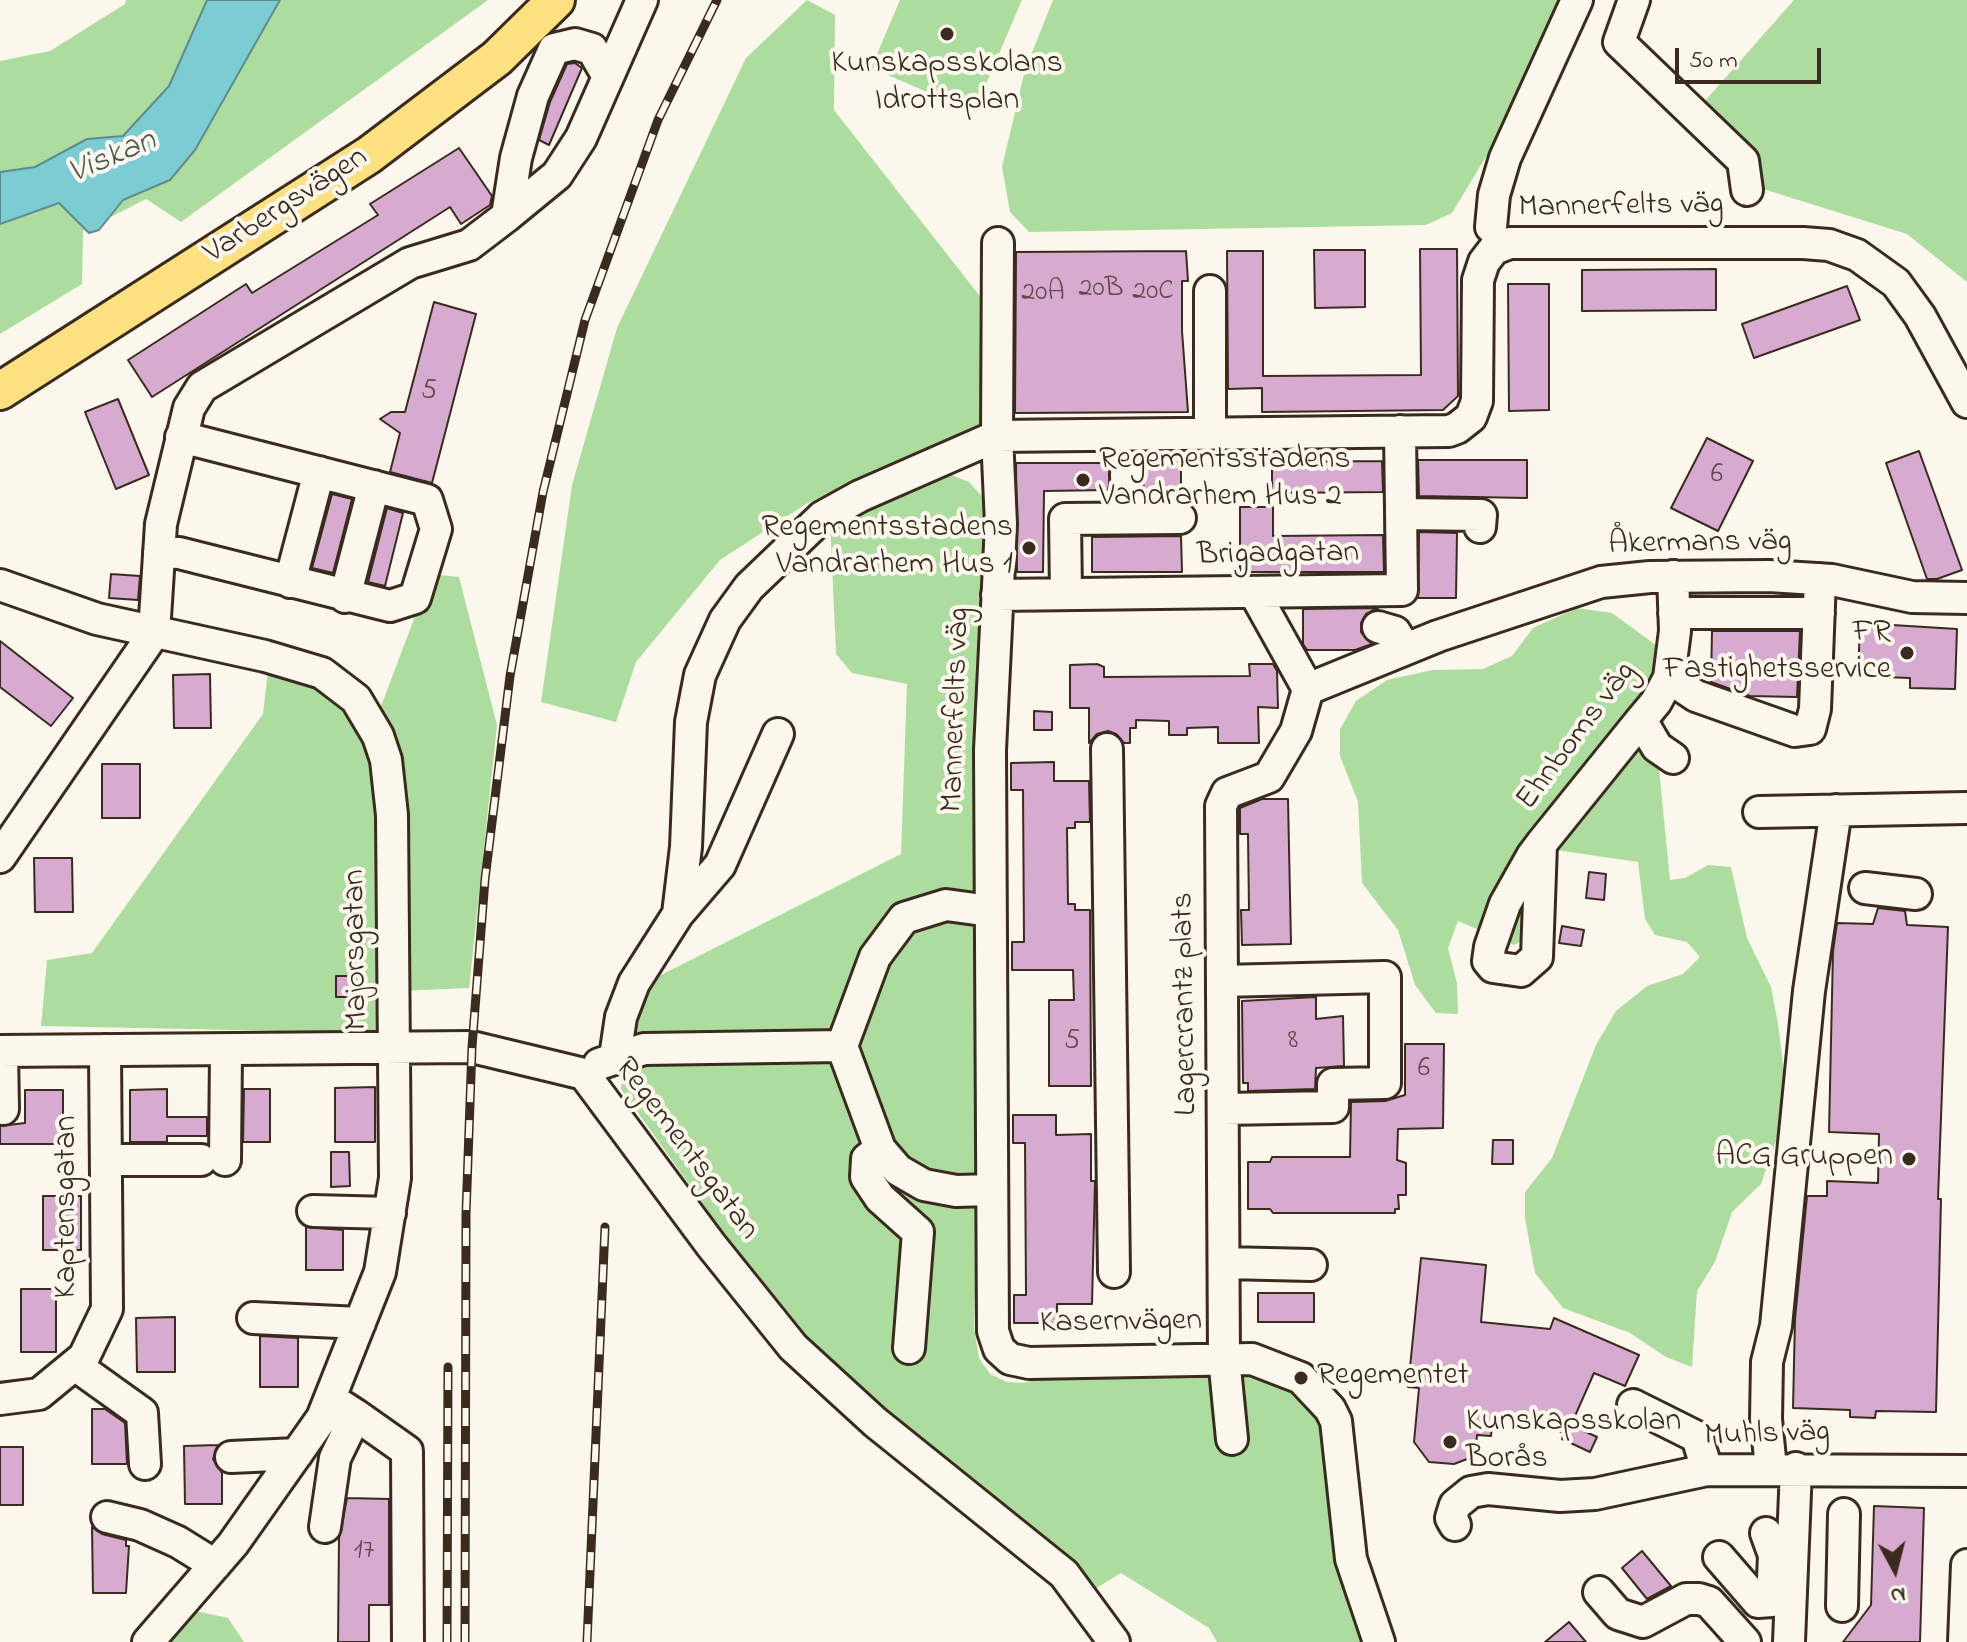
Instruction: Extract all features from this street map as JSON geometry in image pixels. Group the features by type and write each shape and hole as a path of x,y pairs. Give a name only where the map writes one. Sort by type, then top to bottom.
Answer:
{"main road":[{"name":"Varbergsvägen","path":"0,391 369,155 497,58 556,0"}],"street":[{"path":"0,857 154,633 163,511 189,408 202,387 410,263 469,245 557,175 581,138 642,0"},
{"path":"1491,227 1494,195 1505,158 1577,0"},
{"path":"1634,0 1619,42 1743,161 1737,186 1748,242"},
{"path":"507,216 516,158 533,96 554,49 575,44 592,49 607,75"},
{"name":"Mannerfelts väg","path":"991,1190 991,696 1001,524 997,436 1449,431 1465,423 1475,411 1478,391 1475,299 1484,262 1494,249 1526,242 1829,245 1857,255 1896,283 1920,316 1967,402"},
{"path":"678,914 686,847 691,722 700,675 725,620 749,587 822,517 860,496 997,436 998,243"},
{"path":"1210,291 1210,434"},
{"name":"Brigadgatan","path":"997,595 1402,590 1400,431"},
{"path":"159,552 179,553 390,606 415,598 436,529 427,500 181,437"},
{"path":"290,582 319,472"},
{"path":"1126,474 1127,518"},
{"path":"345,597 374,486"},
{"path":"1401,514 1481,515 1480,527"},
{"path":"1066,594 1065,519 1180,518"},
{"path":"1544,600 1551,569"},
{"name":"Åkermans väg","path":"1308,689 1405,648 1601,582 1673,576 1820,579 1912,597 1967,598"},
{"name":"Ehnboms väg","path":"1541,844 1641,720 1669,678 1674,654 1673,576"},
{"path":"1669,678 1696,696 1795,731 1810,729 1815,709 1820,579"},
{"name":"Majorsgatan","path":"0,585 97,619 322,673 356,699 368,716 386,760 392,815 395,1178 380,1272 322,1418 224,1555 148,1642"},
{"path":"1254,592 1290,631 1308,689"},
{"path":"1674,613 1819,613"},
{"path":"1378,627 1395,632 1405,648"},
{"name":"Lagercrantz plats","path":"1232,1439 1224,1358 1222,800 1232,790 1269,777 1296,731 1308,689"},
{"path":"1641,720 1657,747 1673,758"},
{"path":"615,1057 621,1017 634,983 678,914 720,865 778,734"},
{"path":"1107,749 1114,1272"},
{"path":"1759,812 1967,808"},
{"path":"1789,1642 1781,1551 1784,1468 1766,1419 1767,1362 1776,1326 1809,991 1836,810"},
{"path":"1865,888 1916,894"},
{"path":"990,911 946,905 904,918 875,957 842,1046 880,1149 898,1170 924,1185 956,1191 991,1190"},
{"path":"1222,981 1385,977 1385,1083 1333,1084 1333,1107 1224,1109"},
{"path":"584,1074 615,1057 644,1049 842,1046"},
{"name":"Regementsgatan","path":"1,1052 472,1047 584,1074 711,1245 793,1347 875,1422 1064,1574 1114,1642"},
{"name":"Kaptensgatan","path":"0,1399 39,1394 75,1365 84,1357 107,1309 105,1050"},
{"path":"1,1052 3,1109"},
{"path":"107,1160 213,1160 226,1052"},
{"path":"880,1149 867,1159 866,1177 880,1198 918,1232 909,1348"},
{"name":"Kasernvägen","path":"991,1190 993,1331 999,1349 1010,1359 1029,1363 1252,1359 1301,1378 1330,1409 1339,1443 1351,1559 1379,1642"},
{"path":"313,1211 390,1213"},
{"path":"1226,1263 1311,1265"},
{"path":"253,1318 360,1323"},
{"path":"75,1365 142,1413 145,1464"},
{"path":"330,1399 407,1451 408,1642"},
{"path":"1633,1405 1697,1437 1707,1470"},
{"path":"325,1527 335,1458 356,1415"},
{"path":"231,1457 297,1454"},
{"name":"Muhls väg","path":"1455,1525 1451,1511 1471,1492 1488,1489 1560,1496 1595,1494 1707,1470 1967,1471"},
{"path":"1842,1606 1844,1514"},
{"path":"107,1517 140,1525 224,1555"},
{"path":"1719,1557 1758,1602 1772,1601 1781,1551"},
{"path":"1781,1551 1842,1561"},
{"path":"1963,1642 1967,1565"},
{"path":"1599,1592 1618,1614 1643,1622 1652,1621 1686,1599 1709,1602 1745,1642"}],"green space":[{"path":"126,0 488,0 181,222 146,199 83,231 82,284 0,334 0,61 50,51 125,4"},
{"path":"807,0 835,15 834,110 986,304 985,425 806,504 720,560 636,662 616,722 541,702 572,485 617,328 746,58"},
{"name":"Kunskapsskolans Idrottsplan","path":"900,0 1022,0 974,112 871,68"},
{"path":"1053,0 1565,0 1505,125 1452,213 1426,225 1029,232 1010,212 1002,167 1025,70"},
{"path":"1794,0 1967,0 1967,282 1907,234 1760,188 1704,102"},
{"path":"942,471 969,482 991,506 993,557 976,714 977,1215 974,1328 979,1358 990,1374 1007,1382 1023,1383 1055,1375 1233,1371 1279,1378 1309,1399 1326,1444 1344,1589 1366,1642 1217,1642 1209,1628 1121,1573 1095,1589 1053,1544 827,1360 764,1289 621,1089 624,1039 632,1014 655,978 901,854 907,684 852,673 836,654 830,519"},
{"path":"431,574 459,577 497,725 469,988 399,991 375,722"},
{"path":"1577,608 1612,613 1664,651 1673,696 1664,723 1659,769 1670,880 1685,878 1708,865 1731,867 1747,938 1771,987 1778,1024 1786,1088 1778,1135 1761,1184 1732,1212 1715,1262 1697,1291 1692,1367 1666,1357 1630,1333 1563,1308 1535,1273 1525,1218 1525,1192 1552,1158 1596,1045 1616,1011 1647,986 1683,974 1700,957 1687,942 1655,935 1645,919 1638,862 1549,849 1531,936 1514,945 1458,921 1448,948 1457,983 1458,1014 1436,1013 1415,985 1398,930 1362,883 1358,802 1340,756 1340,729 1356,701 1387,680 1432,670 1483,669 1512,656 1533,628"},
{"path":"268,671 319,686 345,709 369,743 377,783 381,1033 41,1026 47,960 92,953 263,714"},
{"path":"196,1611 228,1618 244,1642 168,1642"}],"water":[{"name":"Viskan","path":"207,0 280,0 195,150 170,180 123,200 99,230 89,233 59,203 0,224 0,172 35,167 87,139 123,136 169,86"}],"building":[{"path":"575,63 582,68 549,145 539,140 550,102 567,64"},
{"path":"459,148 492,196 490,205 461,224 450,207 152,397 128,360 246,284 252,293 378,215 370,204"},
{"path":"1420,249 1457,249 1458,396 1443,410 1262,412 1262,388 1228,389 1227,251 1263,251 1263,376 1421,375"},
{"path":"1314,250 1365,250 1365,307 1315,308"},
{"path":"1186,251 1188,281 1182,281 1182,331 1188,412 1015,413 1016,252"},
{"path":"1716,269 1716,310 1582,311 1582,270"},
{"path":"1508,284 1549,284 1549,410 1509,411"},
{"path":"1847,286 1860,320 1754,358 1742,324"},
{"path":"434,302 476,314 432,483 390,472 400,433 380,419 391,412 405,412"},
{"path":"118,399 149,475 116,489 85,412"},
{"path":"1707,438 1753,461 1718,531 1671,508"},
{"path":"1919,451 1962,570 1937,579 1927,579 1886,463"},
{"path":"1418,460 1527,460 1527,498 1419,496"},
{"path":"1382,461 1383,492 1272,493 1272,462"},
{"path":"1181,462 1181,490 1144,490 1139,463"},
{"path":"1016,463 1113,463 1108,490 1044,491 1043,572 1017,572"},
{"path":"332,494 352,499 333,573 312,568"},
{"path":"1240,507 1273,507 1273,536 1383,535 1384,572 1240,572"},
{"path":"387,508 403,513 385,586 368,582"},
{"path":"1419,532 1457,533 1456,598 1418,598"},
{"path":"1181,536 1182,572 1092,572 1092,537"},
{"path":"111,574 140,576 138,600 109,598"},
{"path":"1378,608 1366,614 1361,623 1361,632 1372,644 1355,650 1307,650 1303,644 1303,609"},
{"name":"FR Fastighetsservice","path":"1860,623 1957,629 1955,689 1910,688 1910,678 1858,676"},
{"path":"1712,631 1800,631 1797,697 1750,696 1711,682"},
{"path":"0,641 73,698 51,726 0,687"},
{"path":"1097,664 1104,667 1104,677 1250,676 1249,664 1273,664 1277,671 1278,708 1258,707 1259,743 1218,743 1218,727 1187,728 1187,735 1169,735 1169,721 1136,720 1136,728 1130,728 1130,743 1124,743 1108,731 1097,734 1089,743 1089,708 1070,708 1070,665"},
{"path":"210,674 211,728 174,728 173,675"},
{"path":"1034,711 1052,712 1052,730 1034,730"},
{"path":"1054,762 1054,781 1089,781 1090,822 1075,822 1075,828 1067,828 1068,904 1075,904 1075,910 1090,910 1091,1086 1049,1086 1049,1000 1074,1000 1073,970 1012,970 1012,942 1024,942 1023,790 1011,790 1011,763"},
{"path":"102,764 140,764 140,818 102,818"},
{"path":"1262,799 1288,799 1291,944 1242,945 1241,910 1249,910 1248,834 1240,834 1240,808"},
{"path":"34,858 72,858 73,912 35,912"},
{"path":"1589,872 1606,874 1604,900 1586,898"},
{"name":"ACG Gruppen","path":"1878,908 1905,911 1907,925 1948,927 1938,1199 1941,1199 1936,1412 1876,1411 1875,1418 1850,1417 1850,1410 1793,1408 1795,1319 1807,1196 1827,1196 1827,1181 1878,1183 1879,1134 1829,1132 1833,951 1837,923 1873,924"},
{"path":"1562,926 1584,930 1581,946 1559,943"},
{"path":"336,976 356,976 356,997 336,997"},
{"path":"1316,997 1316,1019 1343,1016 1344,1066 1316,1068 1315,1089 1248,1091 1248,1083 1243,1083 1242,1001"},
{"path":"1405,1044 1444,1044 1443,1128 1398,1129 1397,1160 1406,1163 1406,1195 1398,1195 1399,1209 1395,1209 1395,1213 1273,1213 1270,1209 1248,1209 1248,1162 1270,1162 1272,1157 1350,1157 1351,1102 1385,1101 1405,1095"},
{"path":"375,1087 375,1142 335,1142 335,1088"},
{"path":"167,1089 167,1117 207,1117 207,1136 167,1136 167,1142 130,1142 130,1090"},
{"path":"244,1089 270,1089 270,1142 243,1142"},
{"path":"25,1090 63,1090 63,1144 0,1144 0,1126 25,1123"},
{"path":"1013,1115 1056,1115 1056,1135 1091,1134 1091,1181 1095,1181 1092,1304 1057,1304 1057,1323 1014,1323 1014,1295 1026,1295 1025,1143 1013,1143"},
{"path":"1493,1140 1513,1140 1513,1164 1492,1164"},
{"path":"331,1152 349,1152 350,1186 331,1187"},
{"path":"43,1196 81,1196 81,1250 43,1250"},
{"path":"306,1227 343,1230 343,1270 306,1270"},
{"path":"1421,1258 1486,1265 1481,1322 1550,1329 1554,1318 1639,1355 1625,1386 1594,1373 1571,1425 1597,1437 1590,1452 1562,1439 1564,1433 1534,1420 1493,1416 1491,1436 1477,1435 1475,1456 1454,1464 1429,1462 1414,1442 1419,1388 1408,1387"},
{"path":"21,1289 56,1289 56,1352 21,1352"},
{"path":"1258,1293 1314,1293 1314,1322 1258,1322"},
{"path":"175,1317 175,1372 137,1372 136,1318"},
{"path":"260,1336 298,1338 298,1387 260,1387"},
{"path":"92,1409 105,1409 125,1423 127,1464 92,1464"},
{"path":"218,1445 213,1459 222,1473 222,1504 185,1504 184,1446"},
{"path":"0,1447 23,1447 23,1505 0,1505"},
{"path":"347,1498 389,1499 389,1605 369,1605 369,1642 338,1642 339,1538"},
{"path":"1874,1506 1924,1508 1920,1642 1843,1642 1871,1605"},
{"path":"92,1527 102,1534 126,1540 126,1546 129,1546 126,1593 93,1593"},
{"path":"1642,1551 1671,1586 1647,1599 1622,1568"},
{"path":"1569,1622 1586,1642 1545,1642"}],"railway":[{"path":"465,1642 466,1214 472,1047 485,879 510,676 543,492 585,320 658,120 717,0"},
{"path":"587,1642 605,1227"},
{"path":"447,1642 448,1367"}],"place":[{"name":"Kunskapsskolans Idrottsplan","path":"947,34"},
{"name":"Regementsstadens Vandrarhem Hus 2","path":"1083,480"},
{"name":"Regementsstadens Vandrarhem Hus 1","path":"1029,548"},
{"name":"FR Fastighetsservice","path":"1907,653"},
{"name":"ACG Gruppen","path":"1909,1159"},
{"name":"Regementet","path":"1301,1378"},
{"name":"Kunskapsskolan Borås","path":"1450,1442"}]}
